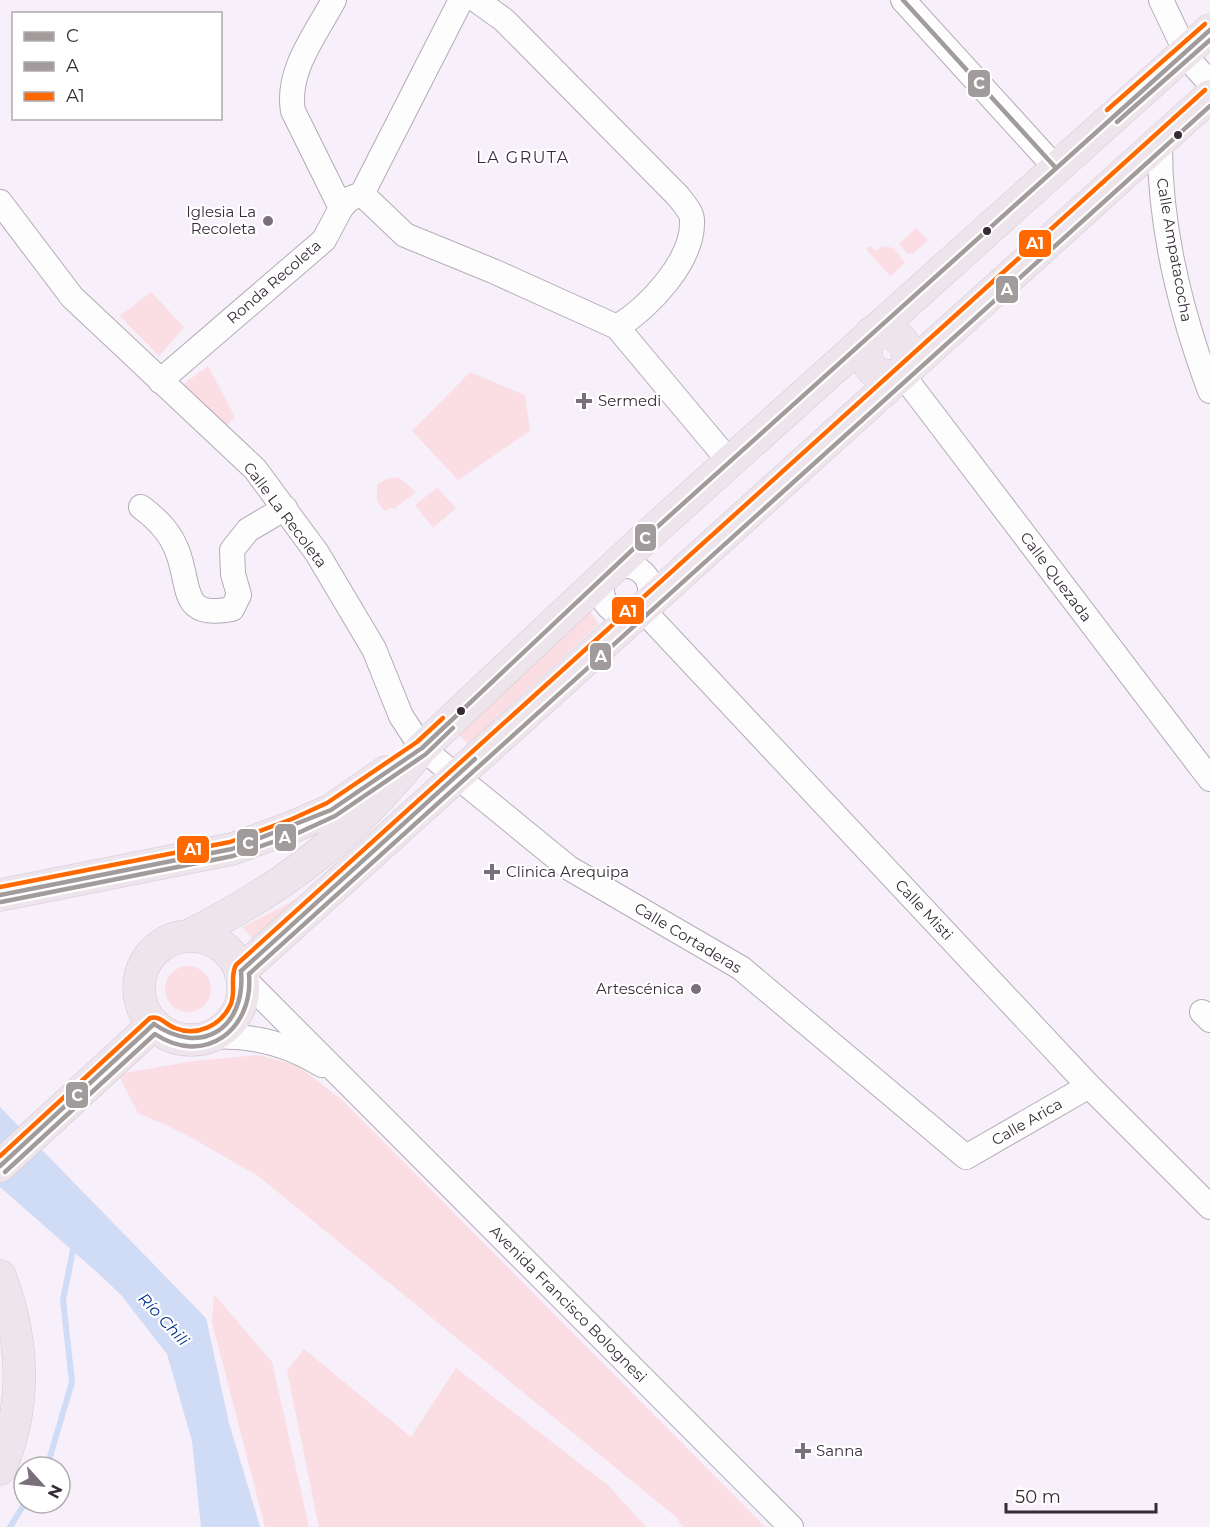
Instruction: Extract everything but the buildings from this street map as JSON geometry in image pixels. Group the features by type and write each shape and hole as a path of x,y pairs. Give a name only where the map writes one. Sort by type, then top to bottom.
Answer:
{"main road":[{"path":"190,935 209,938 225,948 242,974 242,998 234,1018 208,1037 183,1040 167,1035 154,1024 141,1004 139,992 142,968 157,948 166,941 190,935 235,913 278,887 318,857 390,787 422,748 610,570 1055,167 1210,30"},
{"path":"242,974 456,777 1210,96"},
{"path":"872,333 866,344 865,356 870,367 879,375 890,377 902,374"},
{"path":"0,895 232,849 331,810 422,748"},
{"path":"0,1166 154,1024"},
{"path":"0,1469 10,1446 20,1400 20,1350 3,1301"}],"street":[{"path":"334,0 295,74 290,94 293,111 341,208 349,200 362,194 461,0"},
{"path":"476,0 504,20 678,196 690,213 692,220 686,250 667,283 640,313 616,327"},
{"path":"903,0 1055,167"},
{"path":"1161,0 1185,51 1198,72 1210,82"},
{"name":"Calle Ampatacocha","path":"1160,142 1160,173 1172,256 1190,336 1210,391"},
{"path":"362,194 405,235 616,327 729,461"},
{"name":"Calle La Recoleta","path":"0,202 72,297 255,469 317,554 374,649 401,716 422,748 456,777"},
{"name":"Ronda Recoleta","path":"160,381 324,240 341,208"},
{"name":"Calle Quezada","path":"902,374 1210,779"},
{"path":"141,507 161,522 172,540 179,555 189,600 201,610 213,612 231,609 239,596 232,550 248,530 285,508"},
{"path":"622,565 645,574 650,586 649,598 642,609 630,614 617,613 607,606 602,594 603,581 610,570 622,565"},
{"name":"Calle Misti","path":"642,609 1089,1086 1210,1207"},
{"name":"Calle Cortaderas","path":"456,777 569,868 741,968 966,1157"},
{"name":"Avenida Francisco Bolognesi","path":"242,974 791,1527"},
{"name":"Avenida Francisco Bolognesi","path":"208,1037 246,1037 279,1043 308,1056 346,1081"},
{"name":"Calle Arica","path":"966,1157 1089,1086"}],"shaded area":[{"path":"916,228 928,240 913,254 907,253 899,244"},
{"path":"869,246 877,251 882,246 894,248 905,263 890,276 866,249"},
{"path":"151,292 184,327 159,356 120,316"},
{"path":"208,366 235,417 223,429 180,387"},
{"path":"470,372 525,395 530,431 458,480 412,431"},
{"path":"398,477 416,492 394,509 384,511 377,501 377,485 386,479"},
{"path":"437,488 456,508 433,528 415,505"},
{"path":"589,610 599,624 468,744 457,733"},
{"path":"297,899 254,941 243,927"},
{"path":"188,966 204,973 211,989 204,1005 188,1012 172,1005 165,989 172,973"},
{"path":"259,1055 298,1066 343,1101 765,1527 683,1527 676,1517 258,1176 181,1132 138,1113 118,1074 195,1061"},
{"path":"214,1294 272,1362 309,1527 265,1527 212,1322"},
{"path":"304,1349 411,1437 456,1368 609,1486 646,1527 319,1527 287,1371"}],"water":[{"name":"Río Chili","path":"0,1107 206,1318 229,1423 260,1527 201,1527 192,1441 167,1354 121,1295 0,1187"}],"waterway":[{"path":"51,1455 72,1382 63,1300 74,1245"},
{"path":"10,1527 18,1515"}],"transit line":[{"name":"C","path":"903,0 1055,167"},
{"name":"A1","path":"1107,110 1205,24"},
{"name":"C","path":"0,895 232,849 331,810 422,748 646,537 1210,30"},
{"name":"A","path":"1117,122 1210,40"},
{"name":"A1","path":"0,1156 150,1018 154,1017 175,1028 191,1031 207,1028 220,1019 232,1001 233,975 236,965 1205,90"},
{"name":"A","path":"5,1172 155,1034 173,1043 191,1046 208,1044 222,1037 234,1026 243,1012 248,994 249,974 1210,106"},
{"name":"A1","path":"0,887 230,842 292,819 327,803 417,742 443,718"},
{"name":"A","path":"1,902 233,856 298,833 335,816 426,754 453,728"},
{"name":"C","path":"241,971 475,759"},
{"name":"C","path":"154,1024 172,1034 189,1038 204,1037 217,1031 228,1022 236,1008 241,991 241,971"},
{"name":"C","path":"0,1166 154,1024"}],"place":[{"name":"Iglesia La Recoleta","path":"268,221"},
{"name":"Sermedi","path":"584,401"},
{"name":"Clinica Arequipa","path":"492,872"},
{"name":"Artescénica","path":"696,989"},
{"name":"Sanna","path":"803,1451"}],"district":[{"name":"LA GRUTA","path":"523,157"}]}
